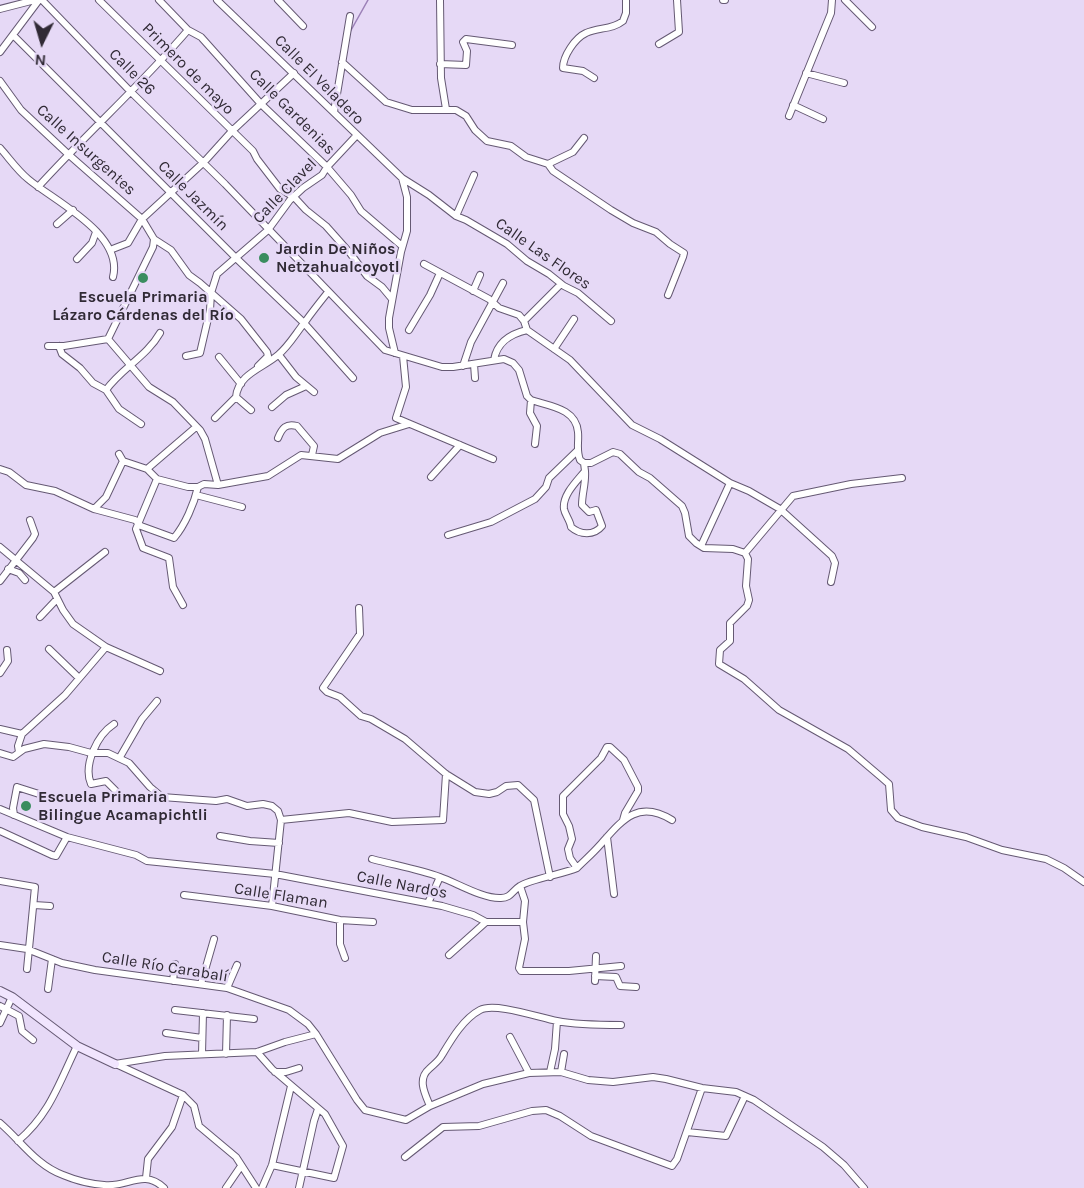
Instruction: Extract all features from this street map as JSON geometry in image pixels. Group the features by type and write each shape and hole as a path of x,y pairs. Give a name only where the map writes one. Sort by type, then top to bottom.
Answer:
{"street":[{"path":"0,9 38,0"},
{"path":"0,52 38,0"},
{"name":"Calle 26","path":"38,0 204,162 385,350 442,367 494,360"},
{"name":"Primero de mayo","path":"99,0 253,151 280,189 294,197 326,226 367,276 382,287 392,299"},
{"name":"Calle Gardenias","path":"159,0 188,30 201,37 261,104 327,167 351,195 361,211 402,246"},
{"name":"Calle El Veladero","path":"218,0 402,178 456,216"},
{"path":"278,0 303,26"},
{"path":"440,0 440,64 442,93 446,109"},
{"path":"594,78 583,71 563,68 567,51 584,33 607,29 623,21 626,13 626,0"},
{"path":"659,44 679,32 677,0"},
{"path":"789,116 831,13 832,0"},
{"path":"845,0 872,27"},
{"path":"334,112 350,16"},
{"path":"38,187 162,61 188,30"},
{"name":"Calle Jazmín","path":"13,34 236,258 304,322 353,378"},
{"path":"440,64 466,65 464,40 512,45"},
{"path":"342,62 386,102 412,110 456,110 466,116 475,130 487,141 511,146 526,157 548,164 553,171 611,210 633,223 656,232 684,253 668,295"},
{"path":"110,250 128,243 142,219 204,162 232,131 294,73"},
{"path":"806,73 844,83"},
{"name":"Calle Insurgentes","path":"0,81 21,110 142,219 154,239 171,250 189,275 211,292"},
{"path":"793,105 823,119"},
{"name":"Calle Clavel","path":"211,292 217,274 268,230 294,197 322,175 356,136"},
{"path":"548,164 573,152 584,138"},
{"path":"0,148 20,172 73,210 96,232 110,250 114,267 113,277"},
{"path":"456,216 474,175"},
{"path":"395,353 389,328 392,299 407,231 408,212 402,178"},
{"path":"57,224 73,210"},
{"name":"Calle Las Flores","path":"456,216 507,244 527,261 578,293 611,321"},
{"path":"77,259 92,243 96,232"},
{"path":"108,339 153,247 154,239"},
{"path":"424,264 519,315 527,330 570,360 632,425 660,439 730,483 780,509 832,556 836,563 831,582"},
{"path":"409,330 440,273"},
{"path":"473,291 480,275"},
{"path":"462,366 471,342 503,283"},
{"path":"524,321 561,284"},
{"path":"186,356 200,353 210,310 211,292"},
{"path":"211,292 241,319 268,356 236,389 236,397 216,418"},
{"path":"258,366 279,355 328,292"},
{"path":"554,349 574,319"},
{"path":"527,330 517,332 503,341 496,350 494,360 513,363 519,370 527,396 531,400 551,405 573,417 578,430 579,460 585,467 586,486 582,494 582,505 589,512 596,510 602,526 598,531 588,533 578,533 571,527 564,510 565,498 585,467 613,452 620,454 682,506 689,536 701,546 714,549 734,549 745,553 748,559 746,586 749,600 747,606 730,623 730,642 720,650 717,658 718,664 744,679 779,710 848,749 881,777 888,784 891,810 898,818 1002,850 1046,859 1084,882"},
{"path":"106,390 116,376 154,344 160,333"},
{"path":"48,346 108,339"},
{"path":"108,339 149,387 173,402 196,427 205,439 218,485"},
{"path":"59,346 62,354 80,368 93,383 106,390 119,409 141,424"},
{"path":"279,355 296,377 314,392"},
{"path":"403,356 406,387 396,418 493,459"},
{"path":"219,357 241,384"},
{"path":"474,364 475,378"},
{"path":"272,407 286,395 306,386"},
{"path":"236,397 251,410"},
{"path":"531,400 530,413 537,426 535,444"},
{"path":"119,454 123,460 147,469 157,479 188,487 198,487 204,484 218,485 268,476 301,455 338,459 380,433 409,424"},
{"path":"278,438 282,428 286,425 297,426 312,442 314,448 312,455"},
{"path":"147,469 196,427"},
{"path":"431,477 460,445"},
{"path":"448,535 491,522 535,499 546,487 549,477 577,451"},
{"path":"94,509 106,497 123,460"},
{"path":"0,469 9,472 26,485 55,491 94,509 135,520 138,524 174,538 179,532 198,487"},
{"path":"745,553 793,496 851,484 902,478"},
{"path":"157,479 136,533 143,548 169,558 173,587 183,605"},
{"path":"701,546 730,483"},
{"path":"196,495 242,507"},
{"path":"0,581 35,534 30,520"},
{"path":"0,547 56,596 73,624 106,647 160,671"},
{"path":"40,617 56,596 105,552"},
{"path":"8,569 18,573 25,580"},
{"path":"359,608 360,634 323,688 340,697 361,716 371,719 405,739 446,774 481,794 497,792 512,784 518,785 534,800 550,877"},
{"path":"16,754 22,735 65,695 106,647"},
{"path":"0,673 8,661 8,650"},
{"path":"49,650 79,678"},
{"path":"120,758 142,719 157,701"},
{"path":"114,724 103,734 91,753 89,780 91,784 106,782 118,793"},
{"path":"0,729 22,735"},
{"path":"0,753 16,754 44,744 54,744 91,753 108,753 129,763 162,797 228,800 247,806 263,804 272,806 278,811 281,820 272,906"},
{"path":"577,868 570,858 568,849 572,839 563,814 563,796 601,758 607,747 610,747 624,760 638,787 623,821"},
{"path":"281,820 349,813 392,822 443,820 446,774"},
{"path":"14,815 17,787 39,794"},
{"path":"0,809 67,837 56,856 1,832 0,841"},
{"path":"372,859 441,877 491,897 502,898 511,896 520,886 577,868 623,821 638,812 647,810 663,814 672,820"},
{"path":"220,836 242,841 279,843"},
{"name":"Calle Nardos","path":"67,837 136,855 147,861 274,874 428,903 473,915 486,922 523,922"},
{"path":"607,837 614,894"},
{"path":"428,903 441,877"},
{"path":"0,880 35,887 27,969"},
{"path":"520,886 525,901 523,922 525,939 519,968 521,971 569,971 621,966"},
{"name":"Calle Flaman","path":"184,895 272,906 340,920 374,922"},
{"path":"34,904 50,906"},
{"path":"340,920 340,944 345,958"},
{"path":"449,955 486,922"},
{"path":"201,984 214,939"},
{"name":"Calle Río Carabalí","path":"0,945 30,950 62,963 95,970 226,988 289,1010 308,1024 316,1034 365,1110 406,1119 430,1106 483,1084 529,1073 561,1072 588,1080 613,1082 653,1077 702,1088 736,1092 745,1096"},
{"path":"596,956 595,978 616,976 620,986 636,987"},
{"path":"48,989 52,959"},
{"path":"173,981 175,964"},
{"path":"226,988 237,965"},
{"path":"0,991 12,997 78,1046 183,1095 194,1106 199,1126 236,1157 256,1188"},
{"path":"0,1023 3,1007 12,997"},
{"path":"3,1007 19,1017 21,1028 33,1040"},
{"path":"430,1106 423,1089 423,1079 427,1071 441,1056 450,1040 479,1011 489,1008 523,1012 557,1021 621,1026"},
{"path":"176,1010 254,1019"},
{"path":"202,1013 202,1054"},
{"path":"226,1054 227,1015"},
{"path":"550,1072 555,1049 557,1021"},
{"path":"166,1033 202,1038"},
{"path":"115,1064 140,1058 257,1052 316,1034"},
{"path":"510,1037 529,1073"},
{"path":"18,1141 34,1127 49,1106 78,1046"},
{"path":"257,1052 275,1072 330,1121 341,1140 343,1152 334,1178 272,1165"},
{"path":"561,1072 564,1054"},
{"path":"275,1072 286,1072 299,1068"},
{"path":"262,1188 272,1165 291,1086"},
{"path":"405,1157 443,1127 479,1126 532,1111 546,1110 560,1116 591,1136 672,1166 677,1160 702,1088"},
{"path":"146,1178 148,1159 172,1127 183,1095"},
{"path":"687,1132 726,1136 745,1096 823,1146 864,1188"},
{"path":"299,1188 318,1109"},
{"path":"0,1123 49,1168 65,1176 104,1185 119,1185 146,1178 157,1182 164,1188"},
{"path":"226,1188 241,1166"}],"waterway":[{"path":"350,32 368,0"}],"place":[{"name":"Jardin De Niños Netzahualcoyotl","path":"264,258"},
{"name":"Escuela Primaria Lázaro Cárdenas del Río","path":"143,278"},
{"name":"Escuela Primaria Bilingue Acamapichtli","path":"26,806"}]}
